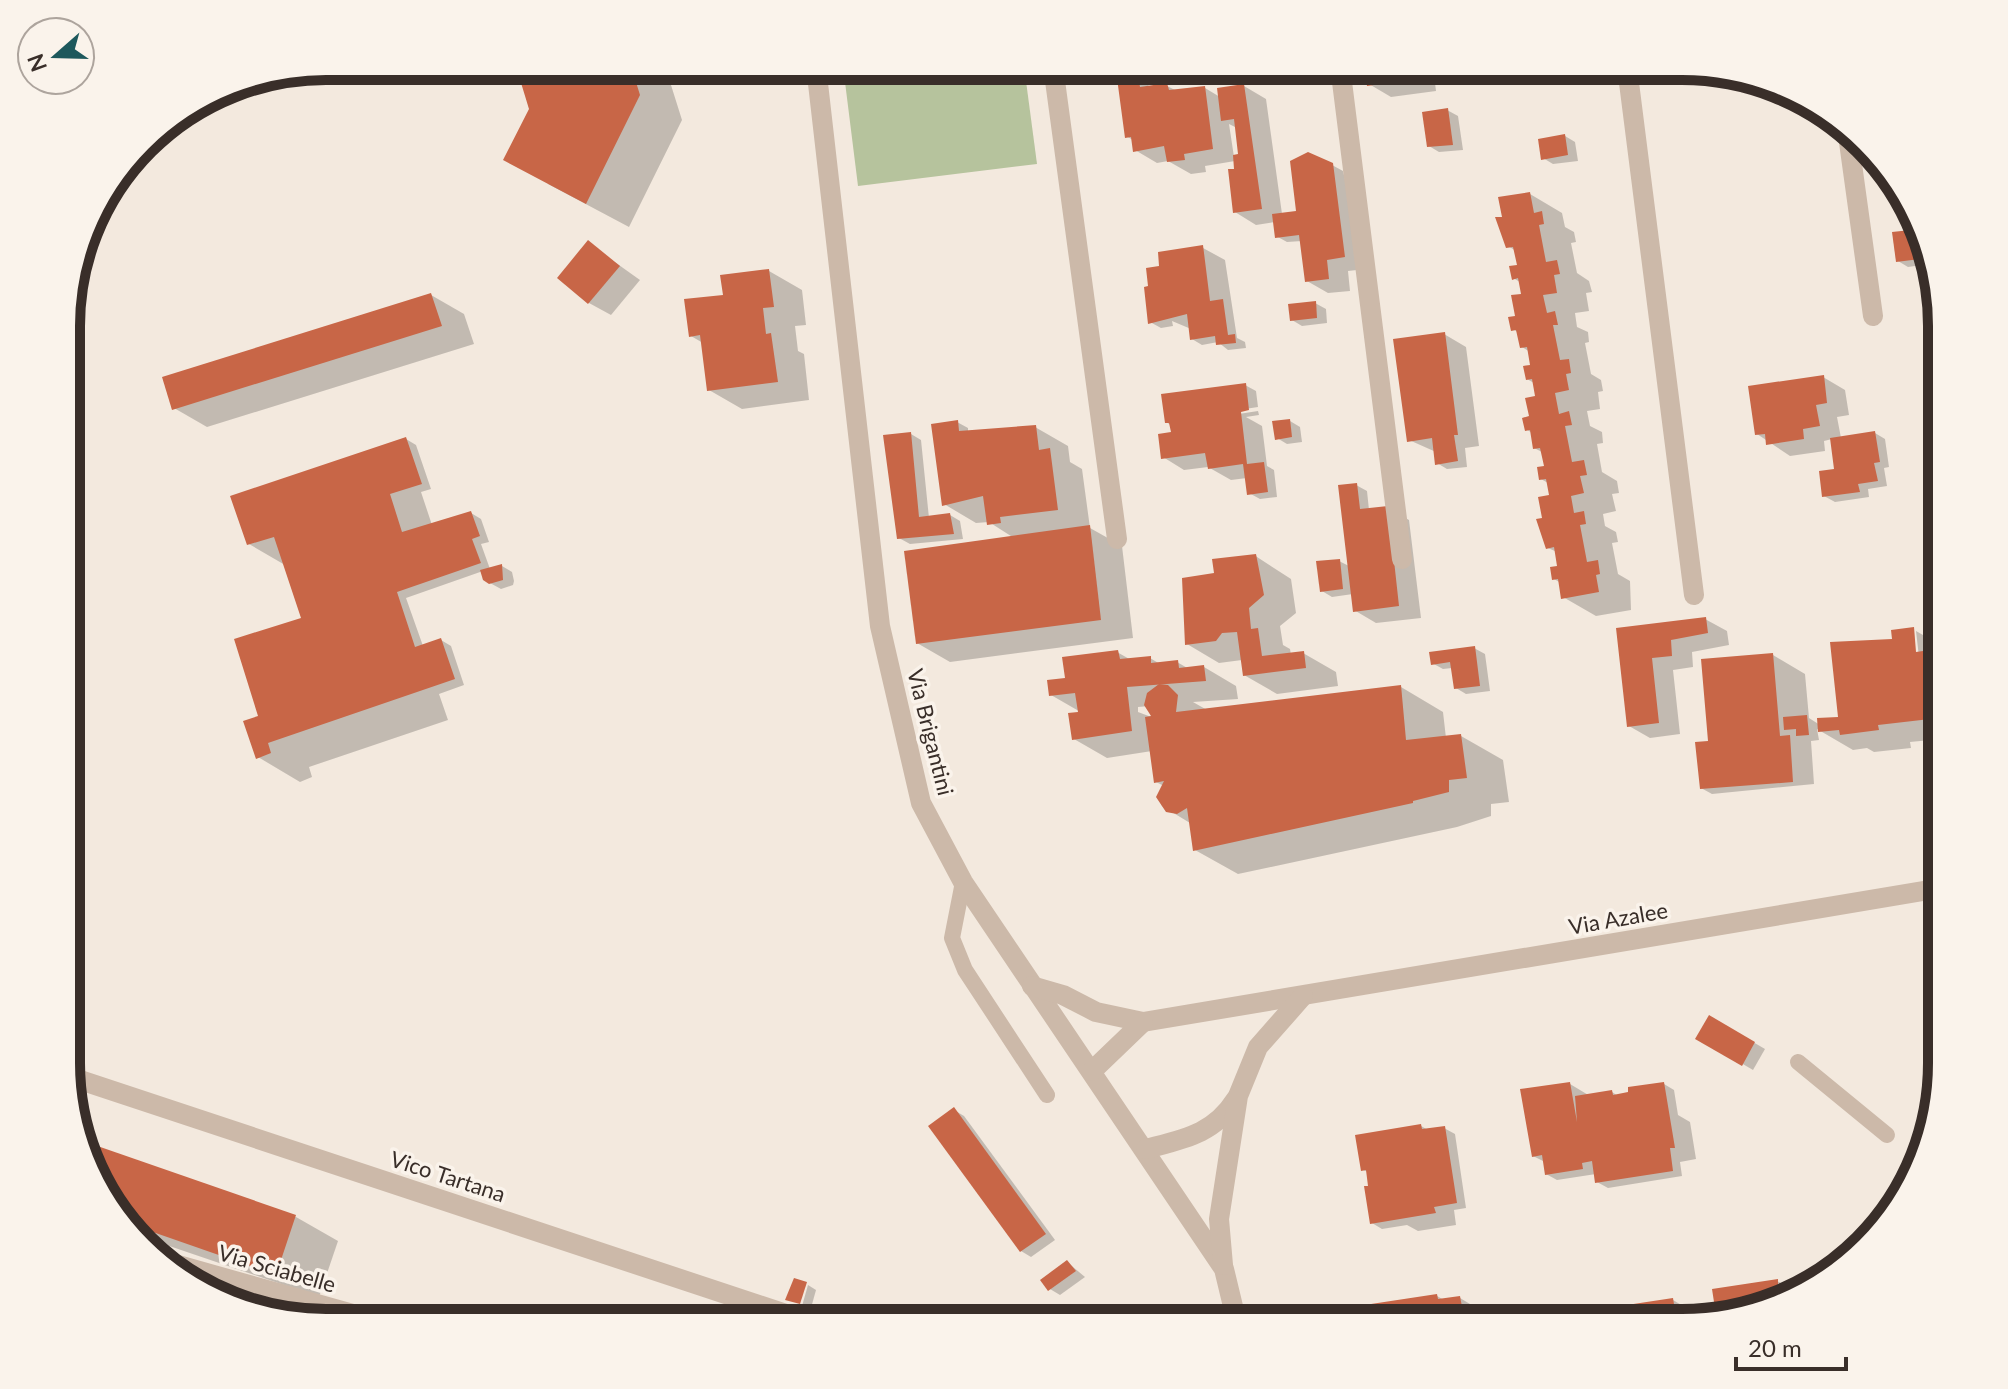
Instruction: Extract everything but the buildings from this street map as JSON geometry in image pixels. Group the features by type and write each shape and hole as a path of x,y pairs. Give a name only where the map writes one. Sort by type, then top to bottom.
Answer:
{"street":[{"name":"Via Brigantini","path":"818,80 880,626 921,803 963,882 1146,1149 1224,1269 1234,1309"},
{"path":"1055,81 1117,539"},
{"path":"1342,81 1402,559"},
{"path":"1629,81 1694,595"},
{"path":"1850,147 1873,316"},
{"name":"Via Azalee","path":"1032,986 1063,995 1096,1012 1143,1022 1927,890"},
{"path":"1146,1149 1208,1130 1223,1119 1238,1096 1258,1047 1303,996"},
{"path":"1092,1071 1143,1022"},
{"name":"Vico Tartana","path":"81,1080 769,1308"},
{"path":"1224,1269 1219,1219 1238,1096"},
{"name":"Via Sciabelle","path":"193,1269 331,1308"}],"lane":[{"path":"963,882 952,938 965,970 1047,1095"},
{"path":"1798,1062 1887,1135"}],"green space":[{"path":"845,80 1026,81 1037,164 858,186"}]}
